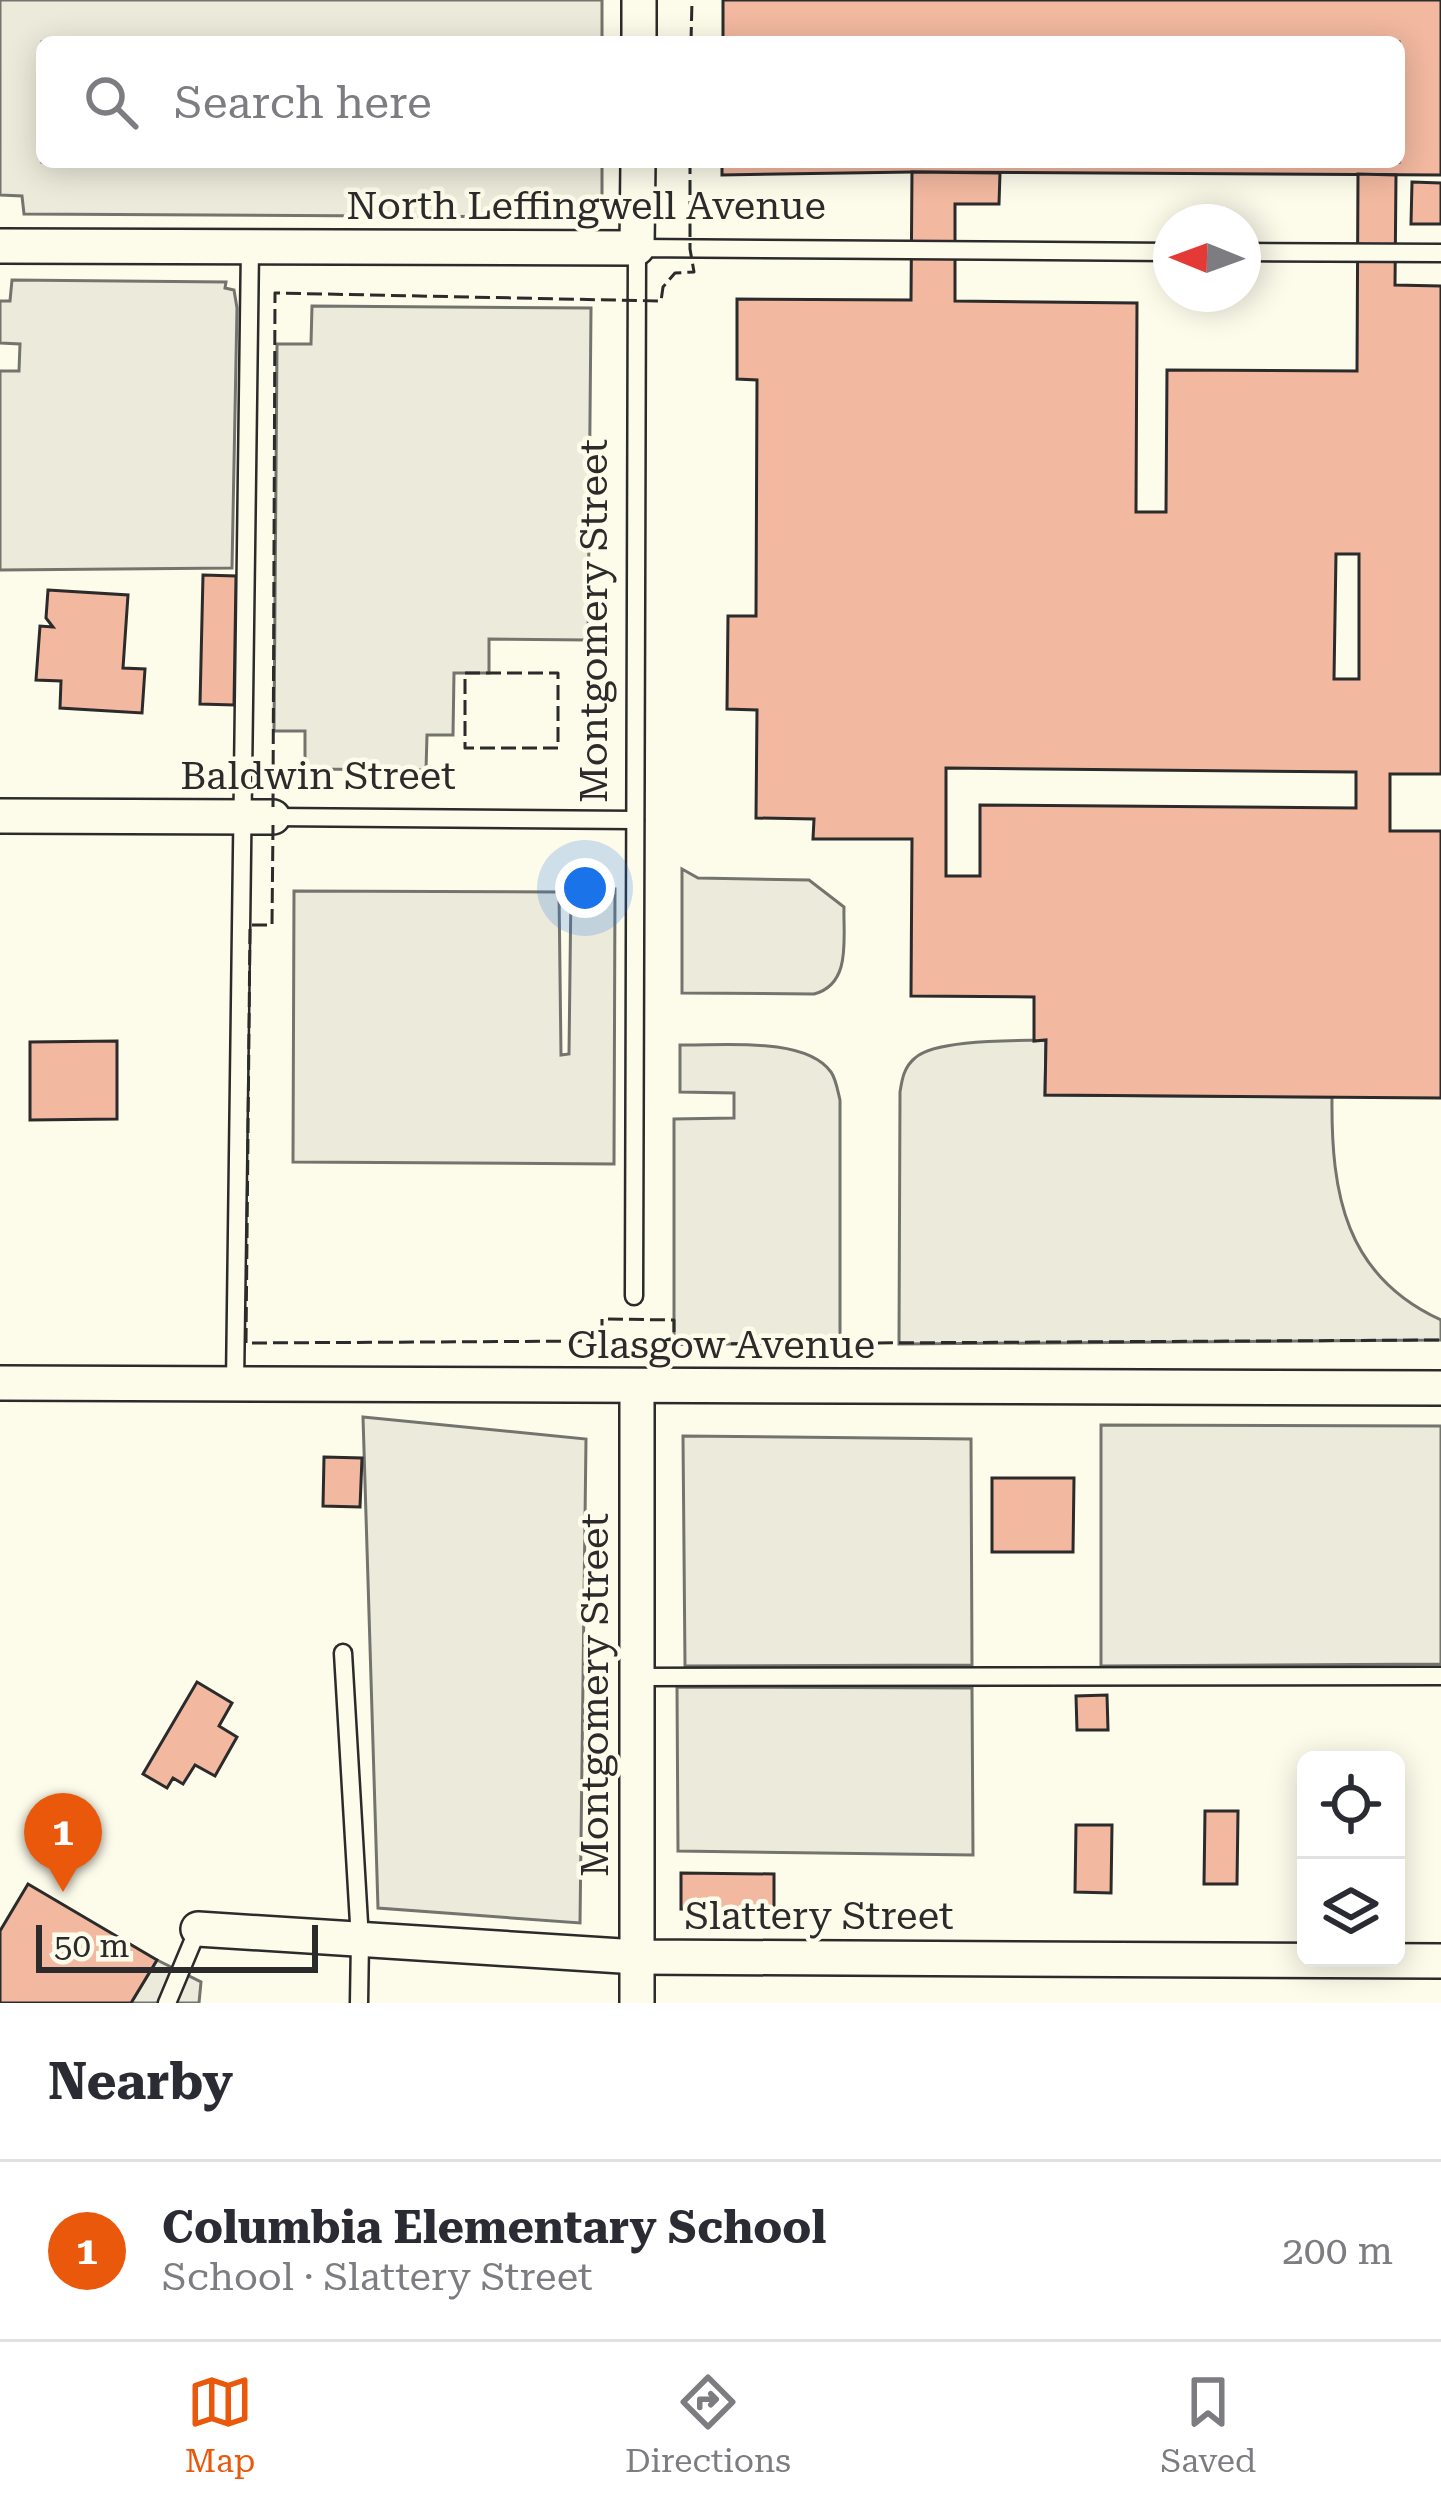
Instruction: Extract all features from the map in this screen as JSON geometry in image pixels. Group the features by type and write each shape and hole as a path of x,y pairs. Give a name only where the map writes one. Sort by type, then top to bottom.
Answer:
{"street":[{"path":"639,0 639,36"},
{"name":"Montgomery Street","path":"637,248 638,168"},
{"name":"North Leffingwell Avenue","path":"0,246 637,248"},
{"name":"Baldwin Street","path":"0,817 258,818"},
{"name":"Glasgow Avenue","path":"0,1383 1441,1388"},
{"name":"Montgomery Street","path":"637,1387 637,2003"},
{"name":"Slattery Street","path":"198,1929 637,1957 1441,1961"}],"lane":[{"path":"236,1384 258,818 250,247"},
{"name":"North Leffingwell Avenue","path":"637,248 1153,251"},
{"name":"Montgomery Street","path":"634,1296 637,248"},
{"path":"1261,252 1441,253"},
{"name":"Baldwin Street","path":"258,818 635,820"},
{"path":"344,1653 360,1940 359,2003"},
{"path":"637,1677 1441,1676"},
{"path":"167,2003 198,1929"}],"shaded area":[{"path":"0,0 602,0 602,36 36,36 36,168 602,168 602,197 579,217 24,214 22,196 0,195"},
{"path":"12,280 226,282 225,288 234,290 232,568 0,570 0,371 19,371 20,344 0,343 0,301 10,301"},
{"path":"312,306 591,308 588,640 489,639 489,673 454,673 453,735 427,735 426,770 305,769 305,731 274,731 277,344 311,344"},
{"path":"682,869 698,878 809,880 844,907 843,958 835,981 814,994 682,993"},
{"path":"571,888 615,889 614,1164 293,1162 294,891 559,892 561,1055 569,1054"},
{"path":"1046,1040 1045,1095 1332,1097 1335,1167 1350,1228 1383,1280 1441,1320 1441,1340 899,1344 900,1092 906,1069 915,1058 940,1047"},
{"path":"680,1045 783,1048 819,1061 833,1075 840,1100 840,1344 674,1344 674,1119 734,1118 734,1093 680,1092"},
{"path":"363,1417 586,1439 580,1923 378,1908"},
{"path":"1101,1425 1441,1426 1441,1664 1101,1666"},
{"path":"683,1436 971,1439 972,1665 685,1666"},
{"path":"677,1687 972,1688 973,1855 678,1851"},
{"path":"157,1960 201,1982 199,2003 131,2003"}],"building":[{"path":"723,0 1441,0 1441,175 722,175 722,168 1405,168 1405,36 723,36"},
{"path":"912,172 1000,173 999,204 955,204 955,301 1137,303 1136,512 1166,512 1167,370 1357,371 1358,174 1396,175 1395,285 1441,286 1441,774 1390,774 1390,831 1441,831 1441,1098 1045,1095 1046,1040 1034,1041 1034,997 911,996 912,839 813,839 814,819 756,818 757,710 727,709 728,616 756,616 757,380 737,379 737,299 911,300","holes":["1336,554 1359,554 1359,679 1334,679","946,768 1356,772 1356,808 980,805 980,876 946,876"]},
{"path":"1412,182 1441,183 1441,224 1411,224"},
{"path":"203,575 236,576 234,705 200,704"},
{"path":"48,590 128,595 123,668 145,669 142,713 60,708 61,681 36,680 40,626 53,627 46,618"},
{"path":"117,1041 117,1119 30,1120 30,1042"},
{"path":"324,1457 362,1458 360,1507 323,1506"},
{"path":"992,1478 1074,1478 1073,1552 992,1552"},
{"path":"197,1682 232,1703 219,1726 237,1737 215,1776 195,1765 183,1784 173,1778 167,1788 143,1774"},
{"path":"1107,1695 1108,1730 1077,1730 1076,1696"},
{"path":"1205,1811 1238,1811 1237,1884 1204,1884"},
{"path":"1076,1825 1112,1825 1111,1893 1075,1892"},
{"path":"681,1873 774,1874 774,1911 681,1909"},
{"path":"28,1884 157,1960 131,2003 0,2003 0,1931"}],"fence":[{"path":"691,36 692,0"},
{"path":"273,807 275,293 661,301 663,287 675,273 694,272 690,168"},
{"path":"465,673 558,673 558,748 465,748 465,673"},
{"path":"273,825 272,925 250,925 246,1343 602,1341 602,1319 674,1320 674,1344 1441,1340"}],"place":[{"name":"Columbia Elementary School","path":"63,1892"}]}
